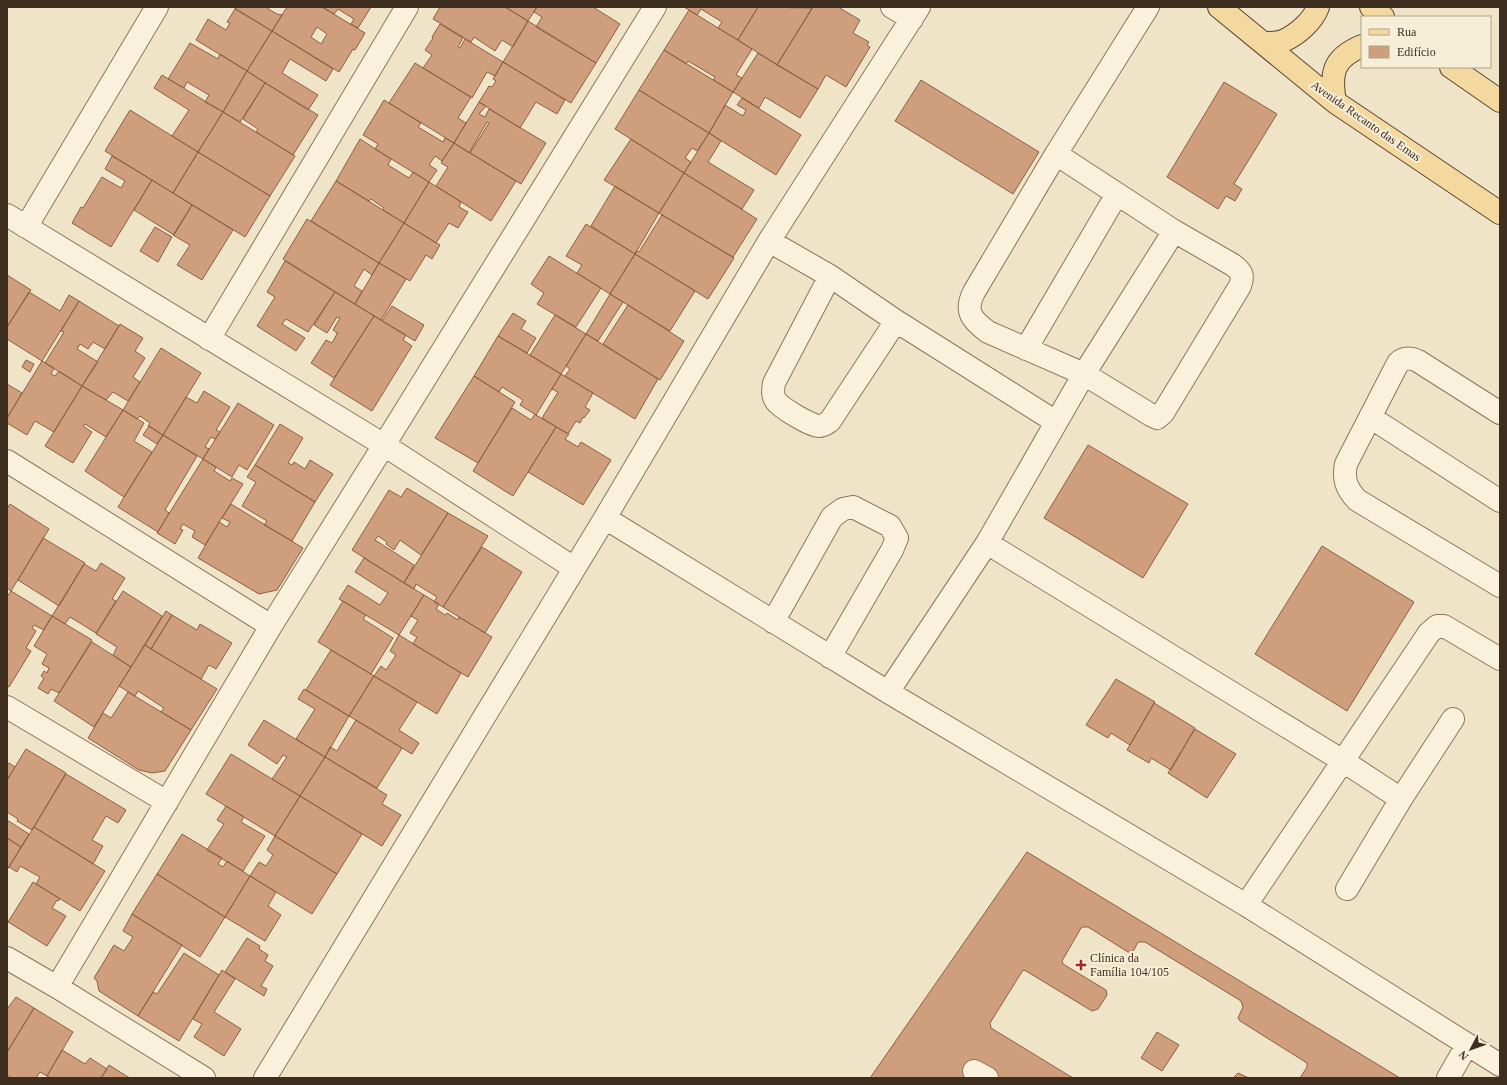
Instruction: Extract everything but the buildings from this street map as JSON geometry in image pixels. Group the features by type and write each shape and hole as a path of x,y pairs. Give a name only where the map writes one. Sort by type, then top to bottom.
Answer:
{"main road":[{"name":"Avenida Recanto das Emas","path":"1219,7 1335,102 1500,213"},
{"path":"1264,43 1282,42 1294,35 1315,13 1318,7"},
{"path":"1371,7 1382,16"},
{"path":"1335,102 1332,83 1336,66 1342,58 1361,46"},
{"path":"1452,68 1500,101"}],"street":[{"path":"26,227 157,7"},
{"path":"209,339 407,7"},
{"path":"57,987 271,626 655,7"},
{"path":"265,1078 605,518 769,241 916,13 892,7"},
{"path":"1056,154 1174,231 1241,271 1243,279 1240,286 1163,413 1157,418 1084,374 988,332 977,324 971,314 969,303 974,292 1056,154 1148,7"},
{"path":"1026,349 1117,194"},
{"path":"7,215 384,445 574,568"},
{"path":"888,692 987,543 1084,374 1174,231"},
{"path":"769,241 830,276 896,321 1056,422"},
{"path":"830,276 774,383 773,393 776,402 782,407 810,423 818,426 825,425 830,421 896,321"},
{"path":"1500,413 1418,361 1407,358 1401,360 1398,363 1346,464 1344,473 1344,481 1349,492 1357,500 1500,586"},
{"path":"1370,417 1500,501"},
{"path":"7,461 271,626"},
{"path":"773,622 832,517 843,509 852,507 890,526 897,538 892,550 830,657"},
{"path":"605,518 830,657 1246,905 1500,1065"},
{"path":"987,543 1343,761 1401,799"},
{"path":"1246,905 1428,633 1437,626 1444,626 1500,659"},
{"path":"7,707 168,802"},
{"path":"1347,889 1401,799 1452,719"},
{"path":"7,958 57,987 204,1078"},
{"path":"1448,1078 1467,1045"}],"place":[{"name":"Clínica da Família 104/105","path":"1081,965"}]}
